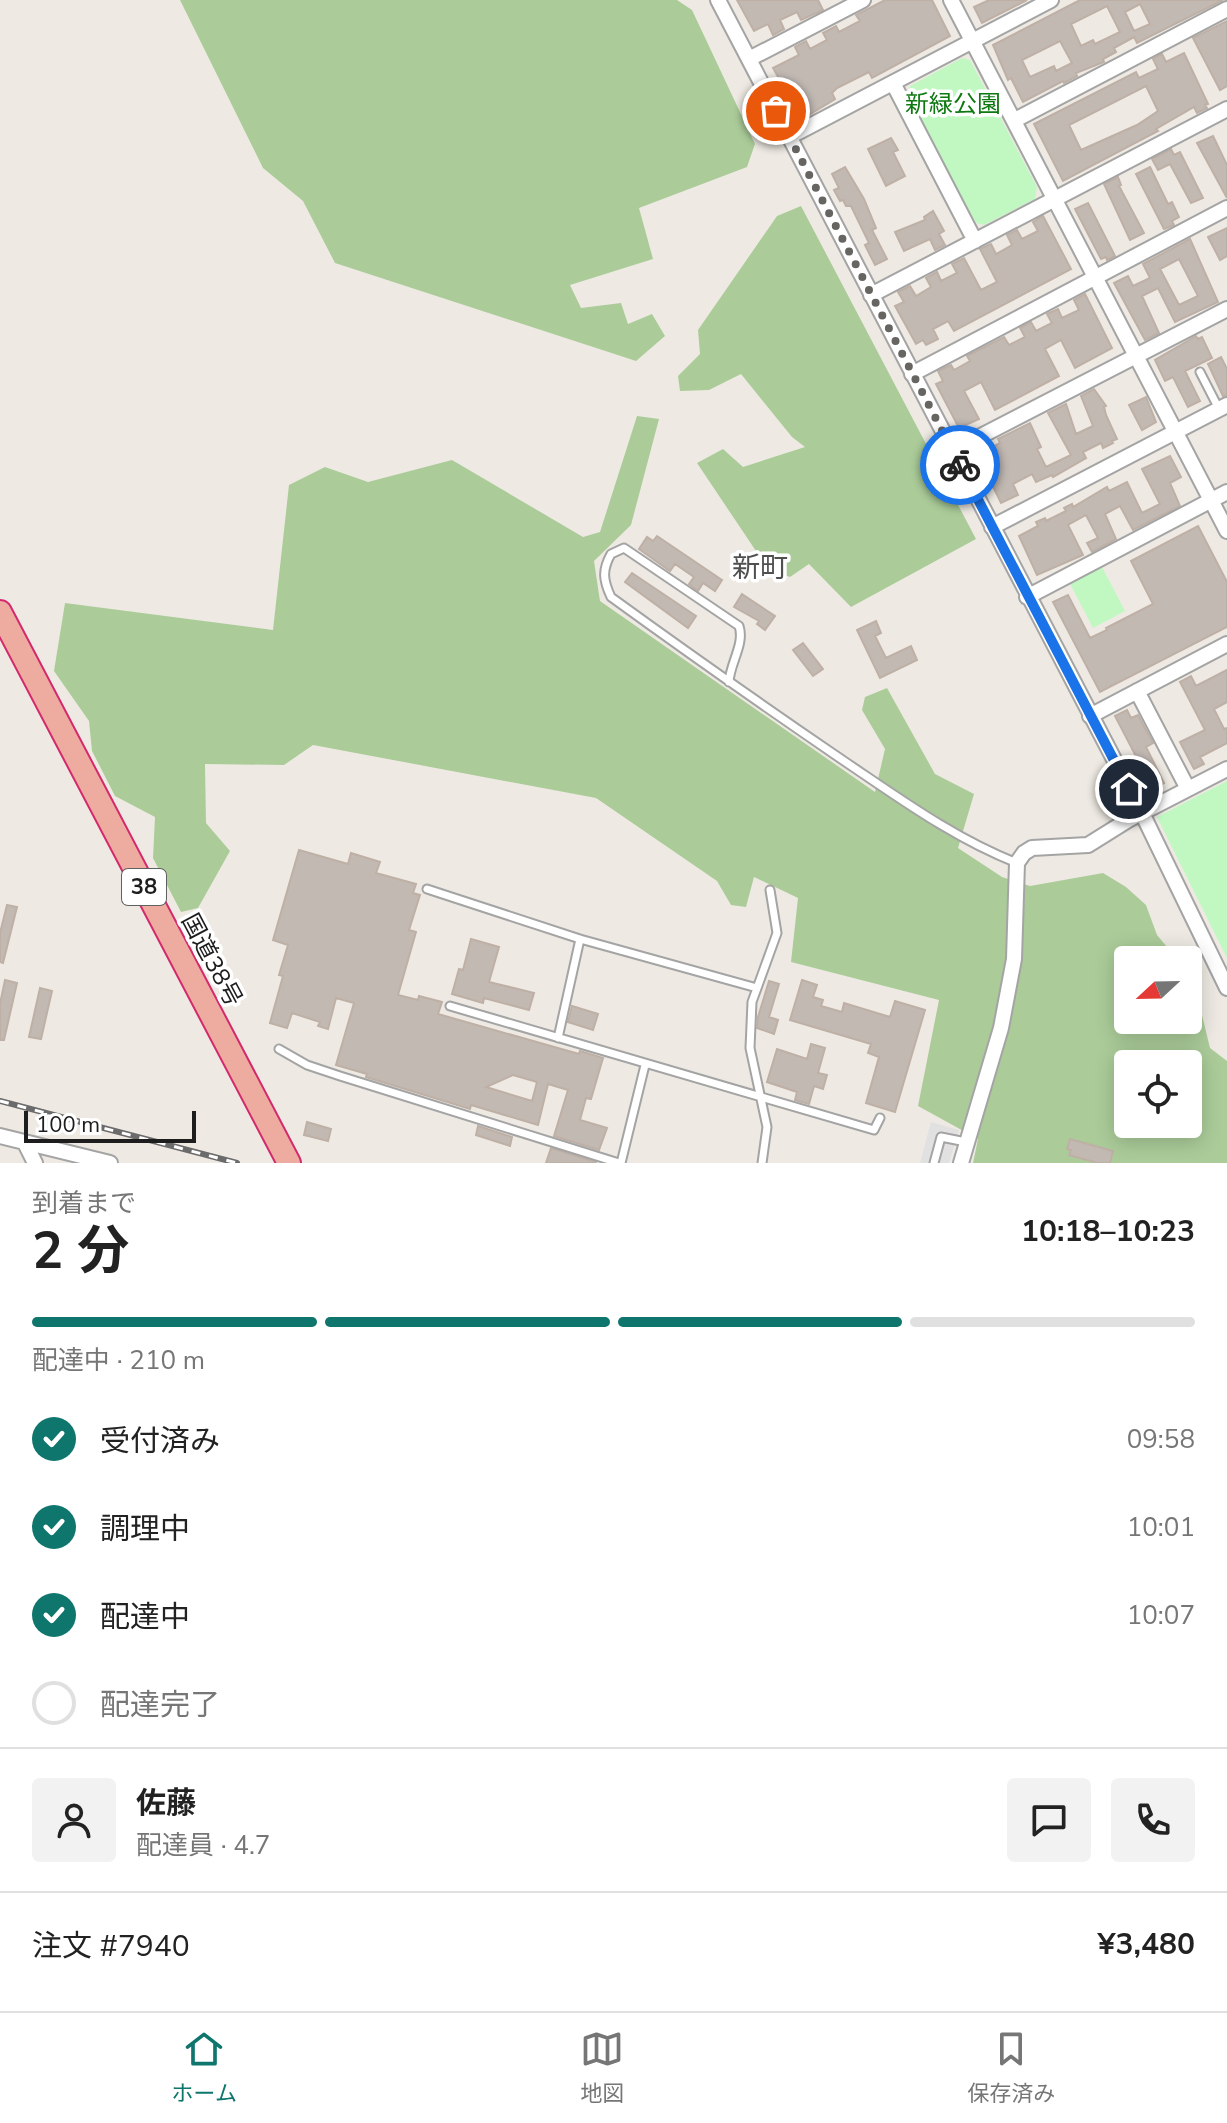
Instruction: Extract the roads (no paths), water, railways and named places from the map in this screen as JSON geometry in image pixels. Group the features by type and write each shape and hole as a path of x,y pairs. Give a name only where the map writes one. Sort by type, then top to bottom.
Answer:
{"highway":[{"name":"国道38号","path":"0,612 289,1162"}],"street":[{"path":"718,0 1142,813 1227,988"},
{"path":"749,59 863,0"},
{"path":"951,0 1227,531"},
{"path":"789,137 1051,0"},
{"path":"1015,120 1227,9"},
{"path":"893,83 975,241"},
{"path":"871,295 1227,109"},
{"path":"912,374 1227,208"},
{"path":"952,451 1227,309"},
{"path":"992,527 1223,407"},
{"path":"1027,597 1227,492"},
{"path":"1090,716 1227,644"},
{"path":"1137,691 1188,789"},
{"path":"961,1163 1001,1028 1009,986 1014,959 1017,863 1032,848 1088,845 1227,769"},
{"path":"0,1136 110,1163"},
{"path":"25,1143 35,1163"},
{"path":"65,1163 79,1155"}],"lane":[{"path":"1200,372 1223,407"},
{"path":"729,682 742,637 739,626 624,548 611,554 603,568 611,597 729,682 900,799 986,851 1017,863"},
{"path":"427,889 580,939 757,988"},
{"path":"762,1163 767,1127 750,1048 752,1002 777,933 770,890"},
{"path":"558,1038 580,939"},
{"path":"450,1006 874,1130 880,1118"},
{"path":"279,1049 307,1065 620,1163 645,1065"},
{"path":"934,1163 941,1137 966,1142"}],"railway":[{"path":"0,1101 237,1163"}],"district":[{"name":"新町","path":"760,568"}],"park label":[{"name":"新緑公園","path":"953,104"}]}
